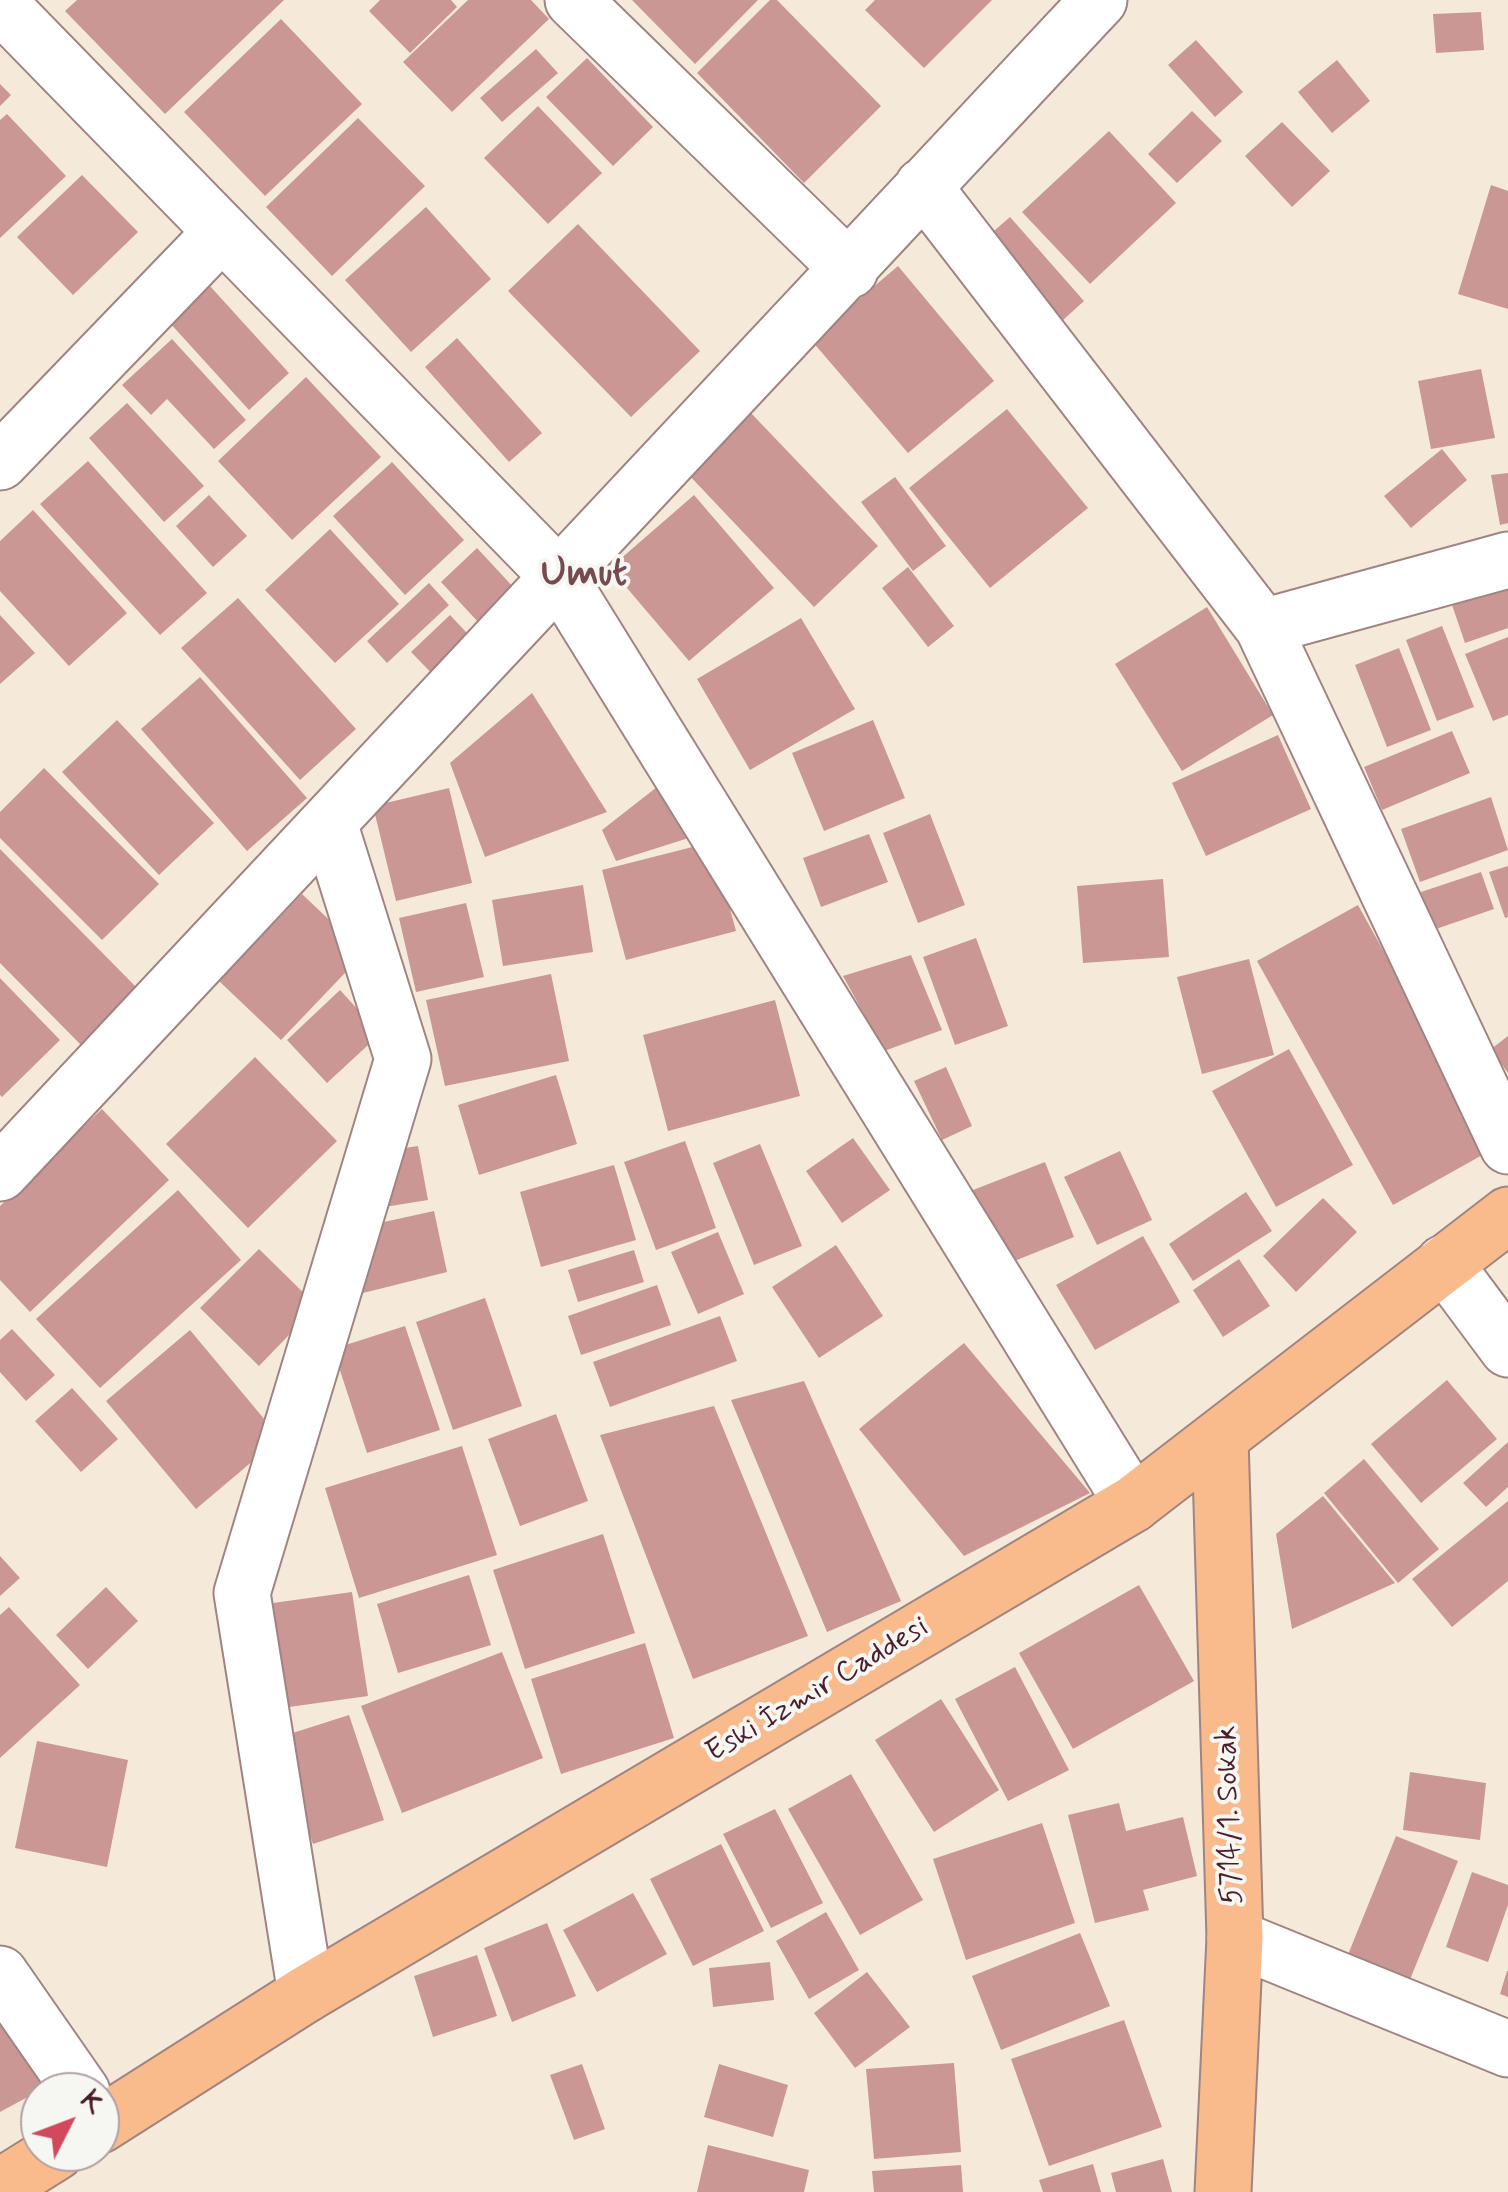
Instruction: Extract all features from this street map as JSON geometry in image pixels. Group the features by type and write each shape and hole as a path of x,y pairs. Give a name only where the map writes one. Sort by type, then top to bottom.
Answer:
{"main road":[{"name":"Eski İzmir Caddesi","path":"120,2100 1133,1504 1508,1215"},
{"name":"5714/1. Sokak","path":"1220,1438 1235,1938 1224,2192"},
{"path":"0,2187 24,2172"}],"street":[{"path":"573,0 850,270"},
{"path":"0,1172 1100,0"},
{"path":"0,4 558,577 1133,1504"},
{"path":"922,186 1263,627 1508,1146"},
{"path":"0,462 220,234"},
{"path":"1263,627 1508,560"},
{"path":"306,1994 242,1594 404,1059 329,823"},
{"path":"1444,1264 1508,1350"},
{"path":"1235,1938 1508,2049"},
{"path":"0,1974 67,2072"}],"building":[{"path":"77,0 284,0 165,114 65,11"},
{"path":"380,0 451,0 457,7 410,53 369,11"},
{"path":"468,0 531,0 549,19 452,112 403,62"},
{"path":"632,0 758,0 695,64"},
{"path":"770,0 777,0 881,106 804,183 697,73"},
{"path":"875,0 992,0 924,68 865,10"},
{"path":"1481,12 1484,50 1436,53 1433,14"},
{"path":"281,19 362,104 265,196 184,112"},
{"path":"1196,40 1243,92 1215,117 1168,65"},
{"path":"536,49 558,73 502,122 480,98"},
{"path":"587,58 653,127 613,166 546,97"},
{"path":"1337,60 1370,101 1332,133 1298,92"},
{"path":"0,84 11,95 0,106"},
{"path":"538,106 602,173 548,224 484,158"},
{"path":"1192,111 1222,141 1177,183 1148,154"},
{"path":"7,114 66,176 0,238 0,120"},
{"path":"358,118 425,186 332,276 266,207"},
{"path":"1282,122 1330,171 1292,207 1245,156"},
{"path":"1109,131 1176,203 1090,284 1022,212"},
{"path":"82,175 138,232 73,295 17,237"},
{"path":"1491,185 1508,191 1508,309 1458,294"},
{"path":"426,207 491,279 411,352 345,280"},
{"path":"1010,217 1084,301 1062,321 987,237"},
{"path":"578,224 700,351 631,417 508,291"},
{"path":"898,266 994,381 908,453 811,340"},
{"path":"209,285 289,373 249,410 169,322"},
{"path":"457,338 542,433 509,462 425,367"},
{"path":"172,339 246,420 214,449 167,399 151,415 122,385"},
{"path":"1481,369 1495,438 1431,449 1418,381"},
{"path":"306,377 381,457 292,540 218,461"},
{"path":"127,403 204,486 164,522 89,438"},
{"path":"1007,409 1088,508 990,588 909,488"},
{"path":"750,412 878,546 814,607 686,472"},
{"path":"1442,449 1467,480 1411,528 1384,496"},
{"path":"88,461 207,593 160,635 40,504"},
{"path":"392,462 464,540 405,595 333,516"},
{"path":"1508,473 1508,523 1500,525 1491,475"},
{"path":"895,477 946,546 913,571 861,502"},
{"path":"209,495 247,536 213,567 176,526"},
{"path":"694,495 774,588 689,661 610,568"},
{"path":"33,510 127,613 69,666 0,591 0,541"},
{"path":"330,529 399,604 335,663 265,590"},
{"path":"477,548 528,603 492,637 441,582"},
{"path":"908,567 954,626 928,647 882,588"},
{"path":"1508,581 1508,628 1465,643 1451,602"},
{"path":"429,583 449,605 387,663 367,641"},
{"path":"238,598 356,729 300,780 181,648"},
{"path":"1207,607 1273,715 1182,771 1115,664"},
{"path":"0,615 35,653 0,684"},
{"path":"450,615 482,649 443,685 411,652"},
{"path":"801,618 855,709 750,770 697,679"},
{"path":"1442,626 1474,707 1437,721 1406,640"},
{"path":"1508,637 1508,715 1493,721 1465,654"},
{"path":"1399,648 1431,730 1387,747 1355,665"},
{"path":"200,677 307,798 247,851 141,729"},
{"path":"532,693 607,812 485,857 450,763"},
{"path":"117,720 214,823 159,875 62,772"},
{"path":"873,720 905,798 824,831 792,753"},
{"path":"1452,731 1470,773 1382,810 1364,767"},
{"path":"1278,735 1311,809 1206,856 1172,783"},
{"path":"44,768 159,884 102,940 0,838 0,812"},
{"path":"671,776 695,836 616,861 602,830"},
{"path":"449,788 472,883 396,901 373,806"},
{"path":"1491,797 1508,850 1420,882 1401,829"},
{"path":"930,814 965,905 918,923 883,833"},
{"path":"869,834 888,882 821,907 803,858"},
{"path":"712,842 736,931 626,960 602,870"},
{"path":"0,849 138,989 81,1045 0,963"},
{"path":"1508,866 1508,917 1505,918 1489,872"},
{"path":"1481,872 1494,909 1433,930 1421,892"},
{"path":"1163,879 1169,957 1083,963 1077,886"},
{"path":"583,885 593,952 503,966 492,900"},
{"path":"302,894 364,953 281,1040 219,981"},
{"path":"466,903 484,977 416,992 399,918"},
{"path":"1358,905 1493,1149 1393,1205 1257,961"},
{"path":"976,938 1008,1026 955,1045 923,957"},
{"path":"911,955 942,1030 884,1051 843,976"},
{"path":"1249,959 1274,1055 1202,1074 1177,977"},
{"path":"551,974 569,1061 445,1086 426,1000"},
{"path":"0,978 60,1040 2,1097 0,1095"},
{"path":"340,990 380,1034 327,1083 287,1040"},
{"path":"775,1000 800,1096 668,1131 643,1035"},
{"path":"1508,1036 1508,1073 1491,1049"},
{"path":"1289,1049 1353,1165 1276,1207 1212,1091"},
{"path":"255,1057 337,1141 248,1228 166,1144"},
{"path":"946,1067 972,1126 942,1140 914,1081"},
{"path":"556,1075 577,1144 479,1175 458,1105"},
{"path":"102,1109 169,1180 30,1312 0,1280 0,1206"},
{"path":"853,1138 890,1190 842,1223 806,1171"},
{"path":"685,1141 716,1228 656,1250 624,1162"},
{"path":"760,1144 802,1246 754,1265 713,1163"},
{"path":"418,1146 428,1200 372,1209 391,1150"},
{"path":"1120,1151 1152,1220 1097,1245 1064,1177"},
{"path":"1045,1162 1074,1237 1002,1266 973,1190"},
{"path":"614,1165 636,1240 541,1267 520,1192"},
{"path":"178,1190 241,1260 100,1388 36,1319"},
{"path":"1246,1192 1272,1231 1193,1281 1169,1244"},
{"path":"1323,1198 1357,1232 1296,1292 1263,1256"},
{"path":"434,1211 447,1272 355,1295 370,1225"},
{"path":"718,1232 744,1294 698,1314 671,1252"},
{"path":"1143,1236 1180,1302 1095,1350 1056,1285"},
{"path":"836,1245 883,1316 819,1358 772,1287"},
{"path":"259,1249 317,1306 259,1366 200,1308"},
{"path":"634,1250 644,1282 578,1302 568,1270"},
{"path":"1239,1259 1270,1306 1223,1337 1193,1290"},
{"path":"657,1285 671,1325 581,1355 568,1316"},
{"path":"485,1298 522,1406 453,1430 416,1322"},
{"path":"720,1316 737,1361 610,1407 593,1362"},
{"path":"405,1326 440,1430 367,1453 333,1349"},
{"path":"12,1329 55,1375 26,1401 0,1372 0,1340"},
{"path":"190,1330 280,1438 196,1509 106,1401"},
{"path":"964,1343 1090,1493 964,1556 859,1429"},
{"path":"1447,1380 1497,1439 1421,1503 1371,1444"},
{"path":"804,1381 901,1601 827,1632 731,1400"},
{"path":"72,1388 118,1439 81,1472 35,1421"},
{"path":"714,1406 808,1636 693,1679 600,1435"},
{"path":"556,1414 588,1501 520,1526 488,1439"},
{"path":"1508,1442 1508,1487 1486,1507 1463,1483"},
{"path":"462,1446 497,1555 359,1598 325,1488"},
{"path":"1364,1459 1439,1549 1398,1583 1324,1493"},
{"path":"1323,1496 1395,1583 1292,1629 1276,1534"},
{"path":"1508,1501 1508,1581 1452,1627 1412,1579"},
{"path":"603,1534 635,1633 525,1669 493,1570"},
{"path":"0,1556 20,1578 0,1596"},
{"path":"469,1575 491,1645 398,1673 377,1604"},
{"path":"1139,1585 1194,1681 1073,1749 1019,1653"},
{"path":"106,1587 138,1621 88,1669 56,1635"},
{"path":"352,1592 368,1696 289,1707 273,1603"},
{"path":"9,1607 80,1685 0,1758 0,1615"},
{"path":"645,1643 674,1738 561,1774 531,1679"},
{"path":"502,1652 543,1758 402,1813 361,1706"},
{"path":"1015,1667 1069,1770 1008,1801 955,1699"},
{"path":"941,1699 999,1790 934,1832 875,1740"},
{"path":"349,1715 384,1820 313,1844 277,1738"},
{"path":"37,1741 128,1760 107,1867 15,1848"},
{"path":"1410,1772 1486,1783 1480,1840 1403,1830"},
{"path":"851,1774 923,1900 860,1935 788,1809"},
{"path":"1119,1803 1126,1831 1183,1817 1197,1876 1143,1890 1149,1910 1095,1923 1068,1815"},
{"path":"775,1809 823,1903 771,1928 723,1834"},
{"path":"1042,1823 1075,1923 966,1960 933,1859"},
{"path":"1396,1836 1458,1861 1407,1987 1345,1962"},
{"path":"721,1844 764,1931 693,1966 650,1879"},
{"path":"1472,1872 1508,1885 1508,1905 1488,1962 1446,1947"},
{"path":"633,1893 667,1954 597,1992 563,1930"},
{"path":"826,1912 859,1970 809,1999 776,1941"},
{"path":"547,1923 576,1996 512,2022 484,1948"},
{"path":"1080,1933 1110,2006 1001,2050 972,1976"},
{"path":"477,1955 497,2016 433,2037 414,1976"},
{"path":"770,1962 774,2000 713,2007 709,1968"},
{"path":"1508,1971 1508,1997 1500,1994"},
{"path":"867,1972 910,2027 855,2068 814,2013"},
{"path":"0,1996 41,2072 20,2072 20,2101 0,2112"},
{"path":"1124,2020 1162,2127 1049,2166 1011,2059"},
{"path":"954,2063 961,2152 874,2159 866,2069"},
{"path":"582,2064 605,2129 574,2140 550,2075"},
{"path":"719,2064 788,2085 773,2137 704,2117"},
{"path":"708,2145 809,2170 804,2192 697,2192"},
{"path":"1163,2159 1172,2192 1116,2192 1111,2173"},
{"path":"1093,2164 1101,2192 1043,2192 1039,2180"},
{"path":"961,2165 963,2192 874,2192 872,2171"}],"district":[{"name":"Umut","path":"584,576"}]}
